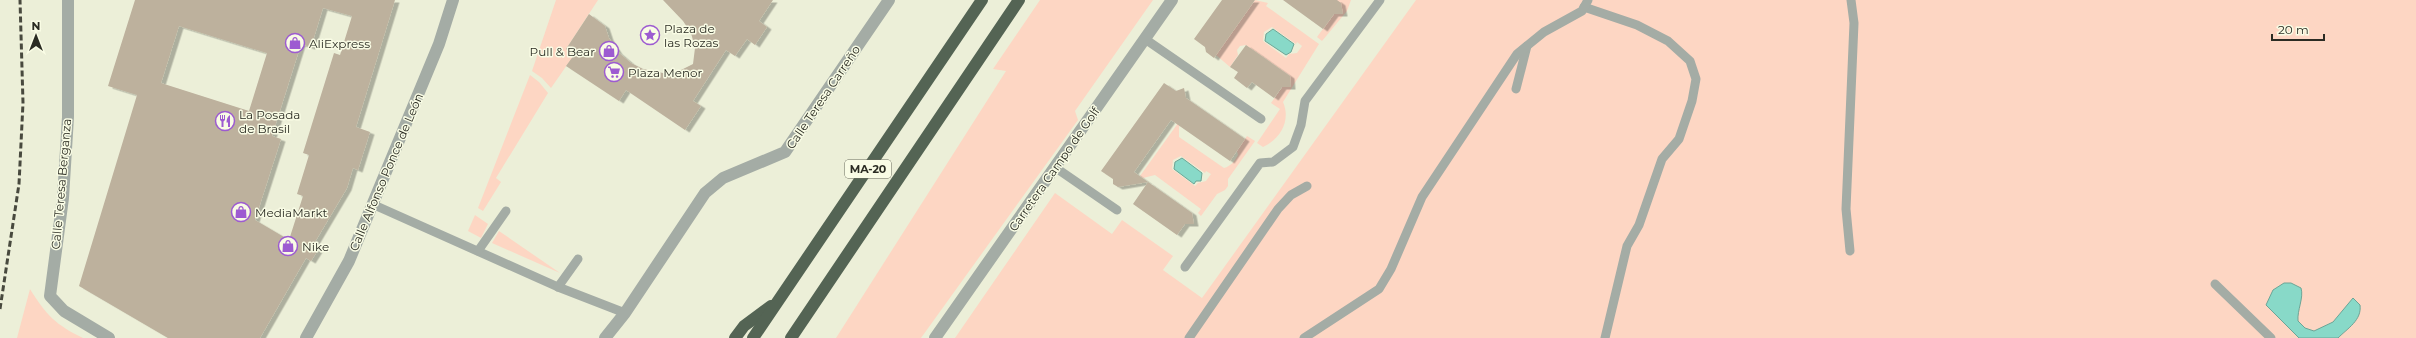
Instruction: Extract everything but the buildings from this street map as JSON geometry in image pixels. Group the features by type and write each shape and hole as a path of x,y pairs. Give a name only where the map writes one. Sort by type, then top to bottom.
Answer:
{"highway":[{"name":"MA-20","path":"753,338 982,0"},
{"name":"MA-20","path":"792,337 1019,0"},
{"path":"735,338 744,326 778,301"}],"street":[{"name":"Calle Teresa Berganza","path":"68,0 69,30 67,124 63,198 50,296 64,311 109,338"},
{"name":"Calle Alfonso Ponce de León","path":"306,338 349,261 440,44 453,0"},
{"name":"Calle Teresa Carreño","path":"605,338 625,313 705,194 723,178 785,152 889,0"},
{"name":"Carretera Campo de Golf","path":"935,338 1056,168 1172,0"}],"lane":[{"path":"1186,268 1260,163 1274,162 1293,147 1301,125 1305,100 1380,0"},
{"path":"1850,251 1846,209 1854,23 1851,0"},
{"path":"1304,338 1379,289 1391,269 1422,198 1517,54 1544,32 1582,11 1586,4 1637,25 1668,41 1690,60 1696,79 1692,101 1679,139 1662,159 1639,225 1627,246 1605,338"},
{"path":"1145,38 1262,119"},
{"path":"1516,89 1527,46"},
{"path":"1056,168 1117,210"},
{"path":"1189,338 1278,209 1291,196 1307,186"},
{"path":"372,204 558,287 625,313"},
{"path":"478,251 506,211"},
{"path":"558,287 578,259"},
{"path":"2215,284 2271,338"}],"shaded area":[{"path":"556,0 598,0 566,49 574,55 551,88 542,78 532,71"},
{"path":"1040,0 1153,0 1075,111 1078,120 921,338 836,338 1006,71 993,69"},
{"path":"1255,0 1268,3 1266,6 1319,44 1283,102 1286,116 1283,128 1275,139 1269,144 1263,147 1257,143 1280,109 1271,103 1290,76 1246,45 1240,46 1237,50 1238,55 1230,67 1216,55","holes":["1272,27 1296,44 1297,42 1302,46 1297,53 1289,54 1286,58 1263,41 1264,32"]},
{"path":"1337,0 1351,0 1347,11 1322,41 1317,37 1334,14"},
{"path":"1416,0 2416,0 2416,338 955,338 1055,193 1112,234 1122,220 1173,256 1163,270 1202,298"},
{"path":"530,75 539,82 548,93 496,178 501,182 483,211 478,208"},
{"path":"1181,119 1183,121 1179,127 1179,137 1224,168 1235,160 1238,155 1237,151 1247,136 1255,141 1228,179 1228,186 1225,190 1217,194 1201,216 1198,213 1201,209 1155,175 1143,178 1140,176","holes":["1181,156 1205,173 1206,171 1211,174 1206,181 1198,183 1195,186 1172,169 1173,160"]},
{"path":"475,215 488,224 481,238 468,231"},
{"path":"499,231 560,273 492,243"},
{"path":"30,289 41,306 52,318 66,329 83,338 17,338"}],"water":[{"path":"1273,29 1294,44 1291,52 1286,55 1265,41 1266,34"},
{"path":"1182,158 1202,173 1201,181 1196,181 1194,184 1174,169 1175,162"},
{"path":"2284,283 2291,283 2301,288 2302,296 2298,313 2298,321 2305,328 2314,331 2333,322 2353,298 2360,305 2359,315 2354,323 2338,338 2299,338 2266,305 2273,290"}],"railway":[{"path":"0,309 19,184 23,103 20,0"}],"place":[{"name":"Plaza de las Rozas","path":"650,35"},
{"name":"AliExpress","path":"295,43"},
{"name":"Pull & Bear","path":"609,51"},
{"name":"Plaza Menor","path":"614,72"},
{"name":"La Posada de Brasil","path":"225,121"},
{"name":"MediaMarkt","path":"241,212"},
{"name":"Nike","path":"288,246"}]}
